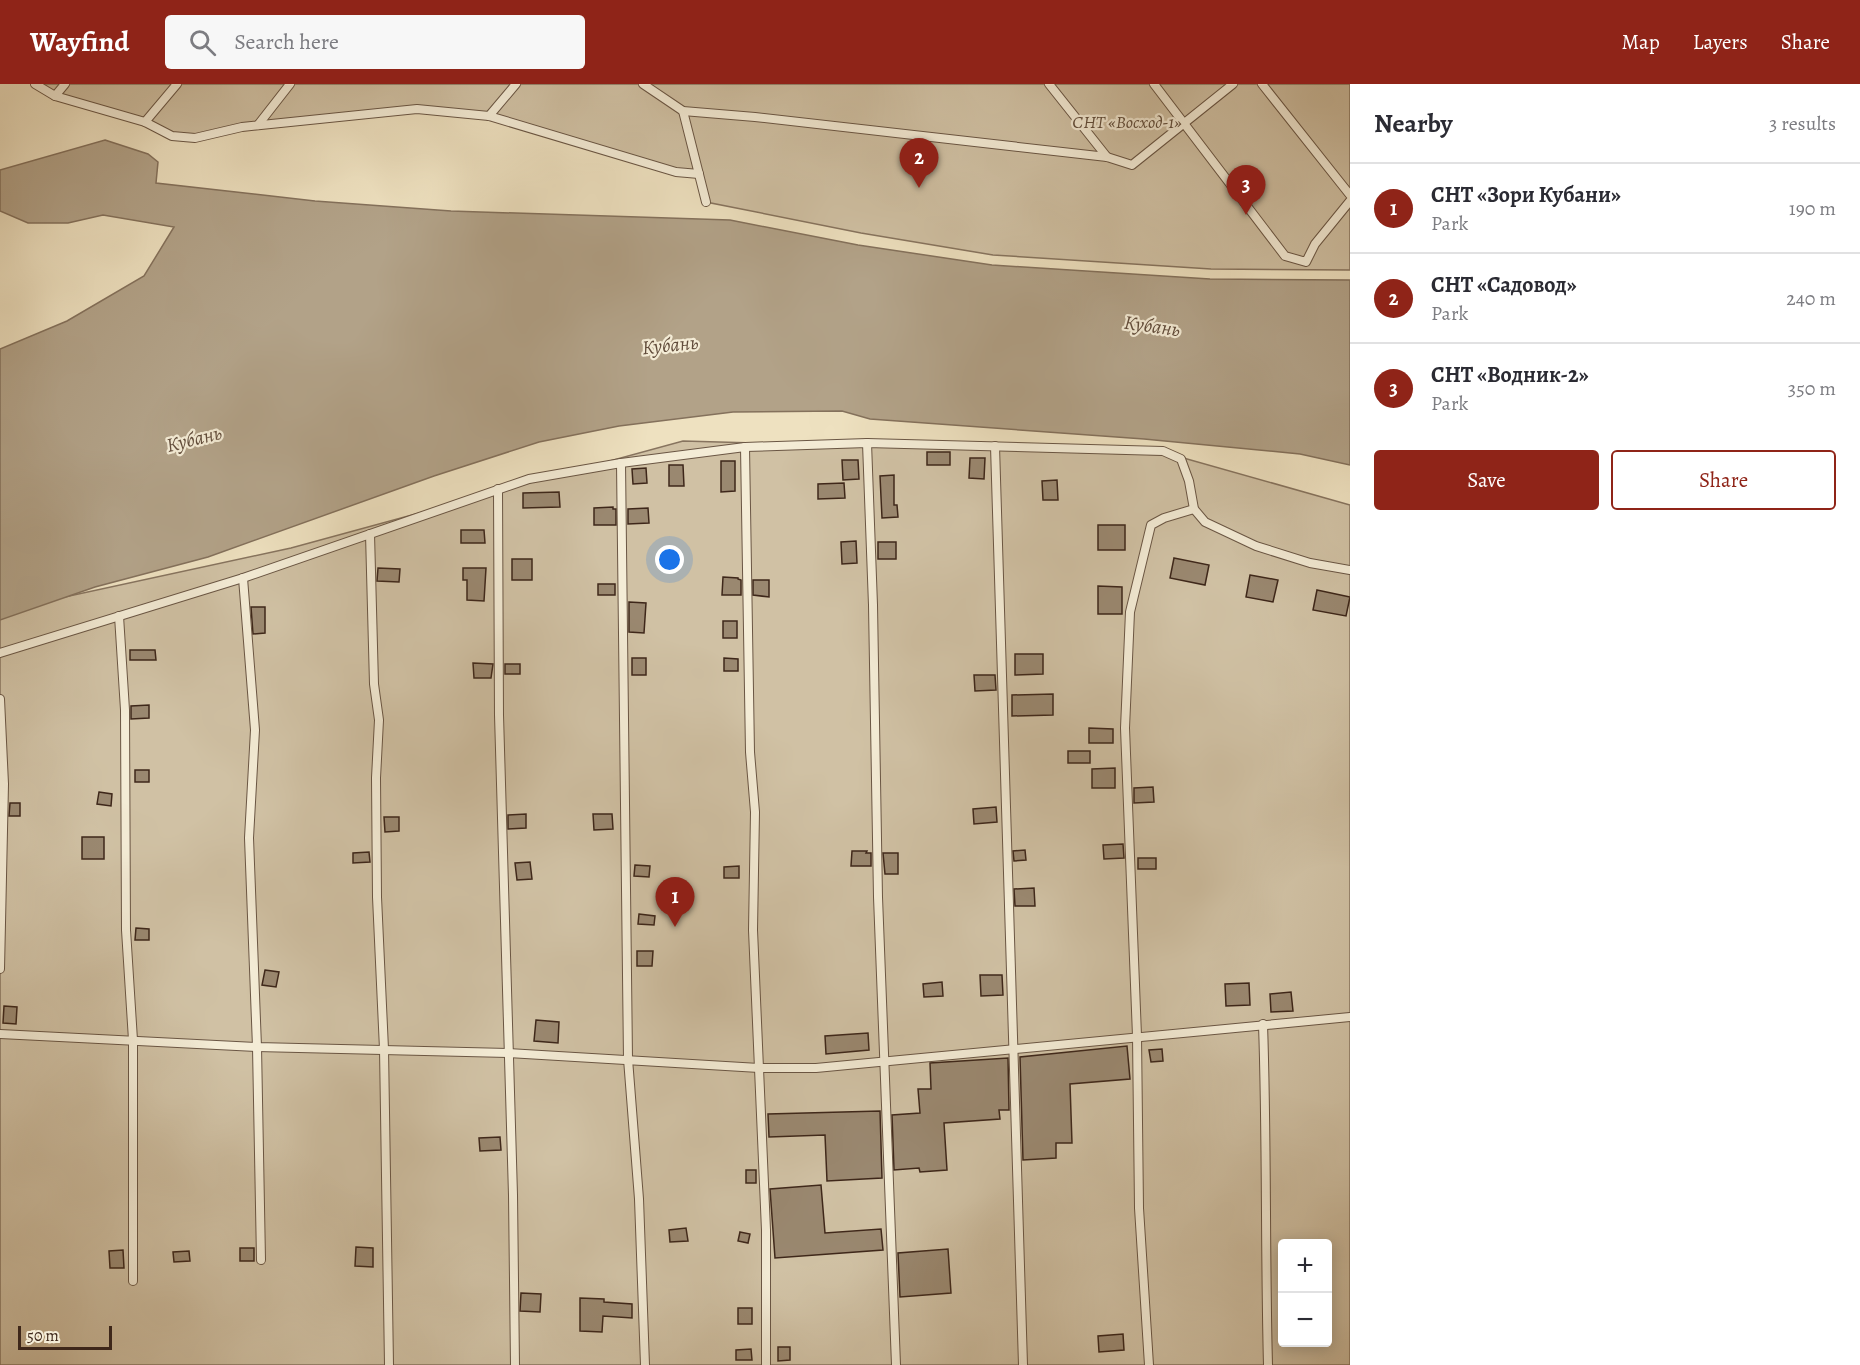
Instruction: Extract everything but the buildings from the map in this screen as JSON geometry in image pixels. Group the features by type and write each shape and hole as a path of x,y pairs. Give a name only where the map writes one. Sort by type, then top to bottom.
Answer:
{"lane":[{"path":"36,84 55,96 145,122 172,136 195,138 242,127 417,109 489,116 676,172 699,174"},
{"path":"55,96 65,84"},
{"path":"145,122 177,84"},
{"path":"258,125 290,84"},
{"path":"489,116 516,84"},
{"path":"643,84 683,111 755,117 1107,157 1132,165 1233,84"},
{"path":"1049,84 1107,157"},
{"path":"1154,84 1285,256 1306,262 1315,244 1350,201"},
{"path":"1262,84 1350,195"},
{"path":"683,111 706,202"},
{"path":"867,443 883,1060 896,1365"},
{"path":"0,653 243,578 529,478 745,447 867,443 1163,451 1181,459 1189,481 1194,509 1205,522 1256,546 1310,563 1350,570"},
{"path":"745,447 750,752 755,812 753,930 766,1230 766,1365"},
{"path":"995,447 1023,1365"},
{"path":"621,463 628,1059 639,1199 645,1365"},
{"path":"498,489 499,715 513,1195 515,1365"},
{"path":"1149,1365 1139,1208 1137,1036 1125,728 1130,612 1151,525 1164,518 1194,509"},
{"path":"370,534 374,684 379,720 376,778 377,897 384,1049 389,1365"},
{"path":"243,578 255,730 249,838 257,1047 261,1260"},
{"path":"119,616 125,710 126,930 133,1040 133,1281"},
{"path":"0,699 4,784 0,969"},
{"path":"0,1034 257,1047 508,1053 759,1068 816,1068 1350,1017"},
{"path":"1263,1024 1268,1365"}],"green space":[{"name":"СНТ «Восход-1»","path":"35,84 1350,84 1350,270 1211,269 993,255 861,233 706,202 698,174 676,172 489,116 417,109 258,125 195,138 172,136 145,122 55,96"},
{"path":"683,441 1173,455 1350,505 1350,1365 0,1365 0,611 291,548"}],"water":[{"name":"Кубань","path":"105,140 148,154 158,162 156,183 315,201 451,211 730,220 858,245 992,265 1210,279 1350,280 1350,465 1300,454 1144,439 870,419 842,411 733,412 619,426 539,442 434,476 208,557 95,587 0,620 0,349 67,321 144,276 174,227 103,215 68,223 28,223 0,211 0,170"}],"place":[{"name":"СНТ «Садовод»","path":"919,188"},
{"name":"СНТ «Водник-2»","path":"1246,215"},
{"name":"СНТ «Зори Кубани»","path":"675,927"}]}
